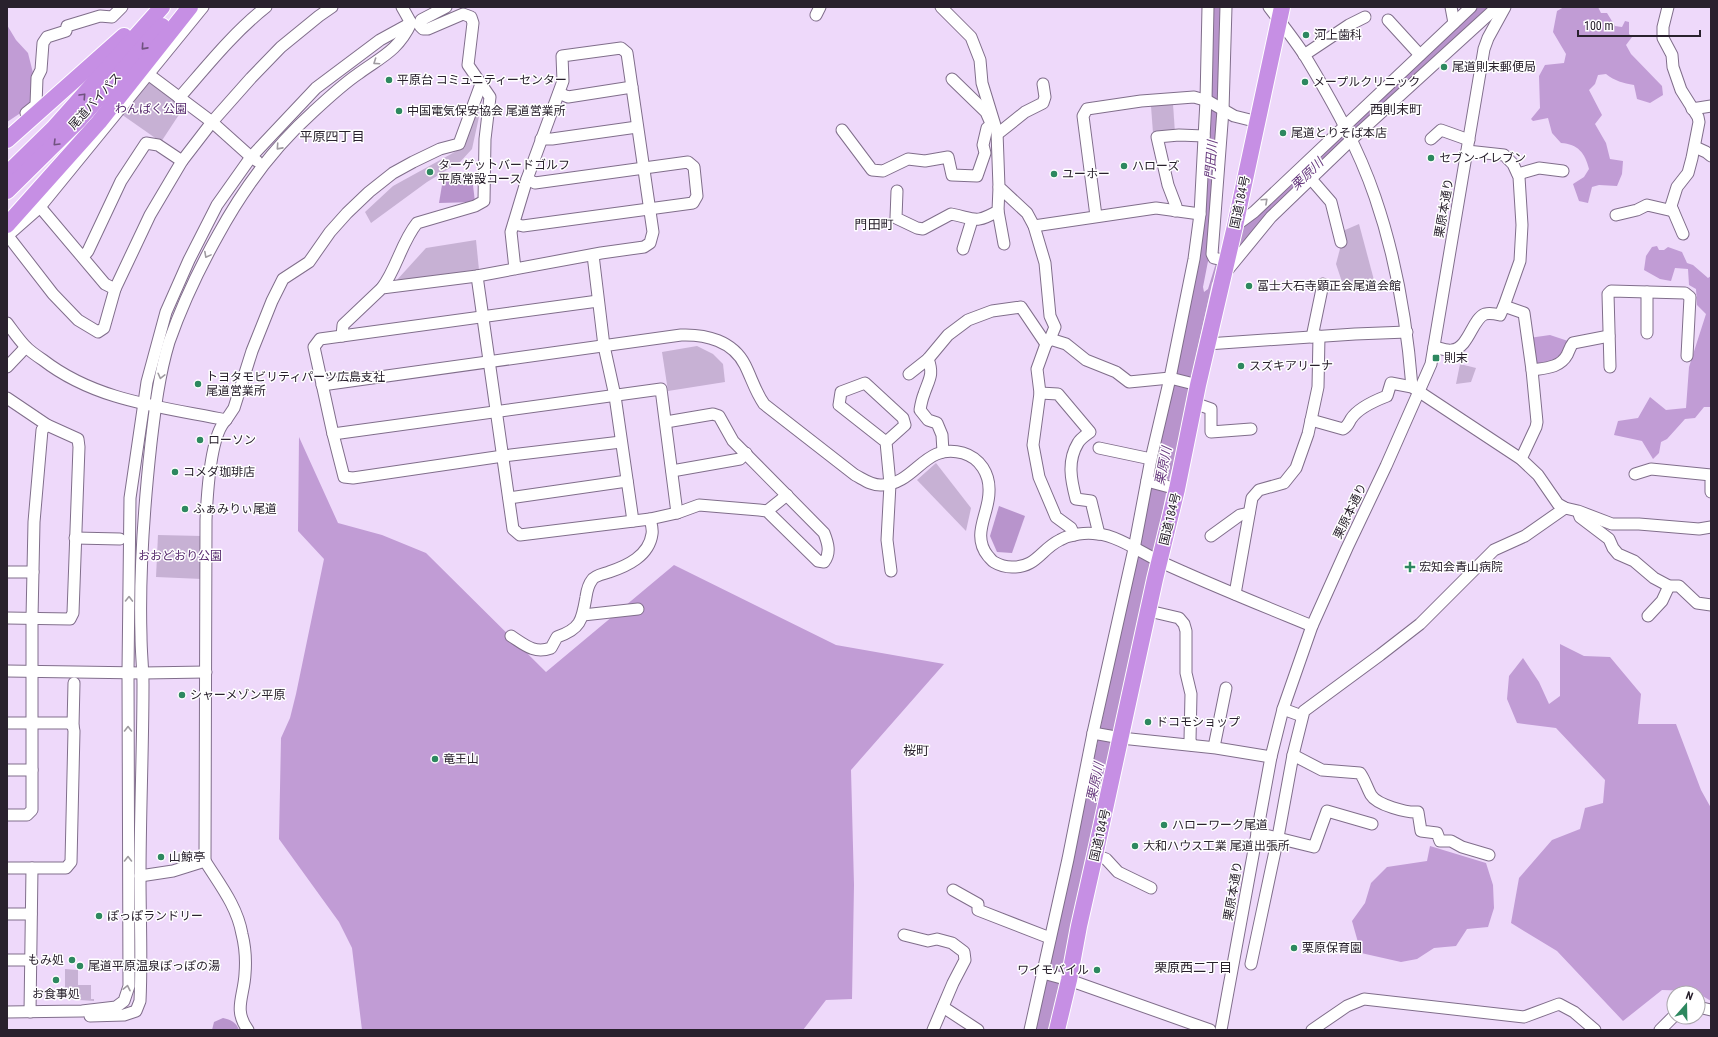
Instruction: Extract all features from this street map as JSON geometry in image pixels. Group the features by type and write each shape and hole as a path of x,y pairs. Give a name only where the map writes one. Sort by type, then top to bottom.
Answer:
{"highway":[{"path":"7,140 104,56 155,7"},
{"name":"尾道バイパス","path":"7,174 53,129 162,7"},
{"name":"尾道バイパス","path":"7,191 79,120 179,7"},
{"path":"7,232 99,122 190,7"},
{"name":"国道184号","path":"1057,1030 1065,979 1095,855 1118,738 1149,611 1156,559 1194,403 1195,384 1207,344 1224,266 1235,226 1281,13"}],"street":[{"path":"7,130 36,105 37,78 41,70 43,43 47,37 66,30 67,26 100,16 112,17 122,7"},
{"path":"203,7 40,207 7,232 53,294 78,320 98,332 104,328 115,289 150,215 182,161 212,122 250,78 281,47 332,7"},
{"path":"179,98 218,52 253,17 266,7"},
{"path":"402,7 411,23"},
{"path":"342,336 343,324 382,288 388,280 398,255 417,223 475,206 484,200 485,139 490,97 468,65 473,24 471,17 463,14 428,29 423,29 420,26 421,20 446,7"},
{"path":"942,7 971,37 980,60 982,83 995,127 1000,187 998,211 1004,244"},
{"path":"1030,1030 1044,974 1050,938 1136,550 1150,482 1151,459 1173,379 1194,259 1200,214 1207,100 1208,7"},
{"path":"1226,7 1222,109 1212,254 1214,258 1224,266 1311,179 1348,133 1420,55 1442,45 1454,23 1471,7"},
{"path":"1269,7 1281,13 1348,133 1373,191 1388,239 1405,318 1416,390"},
{"path":"1451,7 1454,23"},
{"path":"1235,226 1254,212 1348,133 1442,45 1496,7"},
{"name":"栗原本通り","path":"1221,1030 1271,757 1283,710 1312,626 1346,548 1386,466 1416,390 1431,364 1484,49 1488,38 1505,7"},
{"path":"1668,7 1663,27 1663,38 1672,55 1677,79 1698,117 1699,122 1695,147 1688,173 1675,192 1671,206 1683,234"},
{"path":"1304,56 1349,25 1365,17"},
{"path":"1388,20 1420,55"},
{"path":"7,1012 82,1011 116,1007 124,1001 129,986 128,672 130,498 146,382 166,312 189,260 217,205 251,158 316,88 380,40 411,23"},
{"path":"30,1012 62,1017 124,1015 136,1011 140,1001 143,673 141,636 142,553 146,487 159,384 169,344 190,286 219,232 245,190 278,147 312,112 357,75 391,52 407,32 411,23"},
{"path":"380,40 391,52"},
{"path":"382,288 477,276 644,247 650,243 653,232 627,53 621,48 562,56 563,81 527,179 511,232 515,269"},
{"path":"148,74 212,122 251,158 264,165"},
{"path":"952,79 986,112 995,127 1000,132 1025,112 1043,103 1045,97 1043,84"},
{"path":"248,1030 243,1024 239,1012 246,974 242,935 234,907 205,861 207,492 216,439 221,424 226,420 234,408 252,351 272,301 283,279 309,262 330,232 347,213 381,183 413,162 440,149 459,144 481,84"},
{"path":"558,93 568,97 632,87"},
{"path":"1096,216 1083,116 1087,109 1194,97 1207,100 1234,116 1258,122"},
{"path":"1692,108 1711,106"},
{"path":"541,139 552,140 637,127"},
{"path":"842,130 872,170 882,171 908,159 925,161 948,157 952,175 977,176 985,153 983,144 987,128 995,127"},
{"path":"1431,139 1440,130 1468,140"},
{"path":"1176,211 1176,206 1168,185 1157,138 1178,135 1204,136"},
{"path":"83,257 88,251 121,182 146,143 158,145 182,161"},
{"path":"1695,147 1711,156"},
{"path":"1434,347 1450,350 1458,348 1469,336 1480,318 1486,314 1500,314 1520,261 1522,225 1518,174 1513,164 1504,155 1467,151"},
{"path":"514,224 523,226 693,203 697,196 694,167 688,162 535,183 527,179"},
{"path":"1518,174 1539,168 1563,171"},
{"path":"1311,179 1331,202 1342,242"},
{"path":"1000,187 1027,213 1034,226 1045,263 1050,316 1055,327 1037,369 1040,393 1033,445 1039,477 1056,517 1072,528 1074,535"},
{"path":"897,191 896,218 917,228 924,229 951,214 972,220 984,219 998,211"},
{"path":"1616,215 1637,210 1647,205 1673,211"},
{"path":"40,207 105,284 115,289"},
{"path":"1034,226 1156,208 1200,214"},
{"path":"963,249 972,220"},
{"path":"593,255 604,346 615,396 632,521"},
{"path":"477,276 513,529 520,535 650,519 677,513 699,505 767,511 818,561 824,562 828,557 828,543 824,534 733,441 719,416 713,414 666,422"},
{"path":"1235,594 1254,494 1259,490 1284,483 1296,468 1311,420 1318,386 1316,337 1323,284"},
{"path":"1610,367 1608,294 1611,291 1685,293 1689,295 1687,356"},
{"path":"1647,292 1647,333"},
{"path":"598,301 320,339 314,346 344,477 353,478 503,456 621,442"},
{"path":"1504,306 1524,313 1532,370 1536,427 1521,459"},
{"path":"910,374 928,359 948,335 968,320 992,311 1021,307 1048,342 1066,344 1086,360 1116,372 1129,382 1173,379 1195,384"},
{"path":"7,323 26,347 65,376 90,388 142,404 226,420"},
{"path":"1207,344 1407,332"},
{"path":"322,385 681,335 697,335 713,338 726,345 738,355 745,365 756,393 764,404 855,475 870,483 882,486 898,482 932,455 953,451 970,455 982,466 988,478 989,493 981,528 980,540 985,552 994,562 1006,567 1019,567 1029,564 1060,540 1085,533 1099,534 1112,537 1156,559 1312,626"},
{"path":"1532,370 1559,364 1566,356 1573,343 1610,336"},
{"path":"7,367 26,347"},
{"path":"928,359 931,367 931,377 923,395 920,410 928,420 937,423 942,435 943,452"},
{"path":"1311,420 1343,429 1349,425 1351,419 1370,402 1387,396 1391,383 1416,390 1521,459 1538,475 1558,504 1565,508 1578,511 1612,524 1639,524 1699,529 1711,527"},
{"path":"886,442 905,425 903,418 865,384 840,392 840,405 886,442 890,484 887,540 891,571"},
{"path":"333,434 661,389 677,513"},
{"path":"1040,393 1058,394 1090,432 1078,442 1073,455 1070,475 1076,499 1091,501 1099,534"},
{"path":"7,618 70,618 73,614 78,439 47,425 8,402"},
{"path":"1194,403 1211,409 1211,432 1251,428"},
{"path":"7,816 27,815 32,810 32,618 34,522 42,430 47,425"},
{"path":"1099,448 1151,459"},
{"path":"672,471 740,460 746,453"},
{"path":"1635,474 1651,469 1711,474"},
{"path":"509,498 627,481"},
{"path":"1711,481 1711,492"},
{"path":"1150,482 1174,488"},
{"path":"767,511 787,495"},
{"path":"1251,964 1304,711 1420,624 1494,550 1525,536 1565,508"},
{"path":"1578,511 1580,517 1609,539 1613,548 1618,554 1634,561 1654,578 1669,586 1678,586 1697,603 1711,606"},
{"path":"1211,536 1240,515 1250,513"},
{"path":"511,636 529,648 542,651 551,648 557,637 569,633 579,625 583,615 588,586 593,578 622,568 636,560 649,544 652,534 650,519"},
{"path":"1609,539 1612,524"},
{"path":"75,538 120,539"},
{"path":"7,572 33,572"},
{"path":"1648,616 1662,601 1669,586"},
{"path":"583,615 638,609"},
{"path":"1149,611 1179,618 1184,624 1186,631 1186,673 1191,694 1190,740 1192,745"},
{"path":"7,671 143,673 206,672"},
{"path":"7,868 66,868 71,862 74,683"},
{"path":"1214,747 1226,688"},
{"path":"1283,710 1302,716"},
{"path":"7,723 69,723 73,726"},
{"path":"1095,734 1118,738 1214,747 1271,757"},
{"path":"1294,754 1322,770 1360,773 1365,780 1371,796 1376,801 1394,808 1418,812 1421,831 1437,833 1440,841 1451,841 1462,847 1489,855"},
{"path":"7,770 32,770"},
{"path":"1257,833 1314,846 1327,811 1372,824"},
{"path":"1095,855 1106,859 1118,872 1151,888"},
{"path":"140,876 173,871 205,861"},
{"path":"30,1012 32,868"},
{"path":"953,890 978,904 978,910 1050,938"},
{"path":"7,914 31,914"},
{"path":"128,930 140,930"},
{"path":"904,935 928,941 937,938 952,943 964,952 965,960 933,1030"},
{"path":"7,960 31,960"},
{"path":"1044,974 1065,979 1210,1030"},
{"path":"1312,1030 1347,1006 1364,999 1524,1017 1559,1004 1574,1012 1595,1030"},
{"path":"943,1006 978,1030"}],"green space":[{"name":"わんぱく公園","path":"148,79 184,107 161,142 121,114"},
{"name":"ターゲットバードゴルフ 平原常設コース","path":"482,103 472,149 460,162 427,182 371,223 365,212 393,186 462,148 476,109"},
{"path":"1173,104 1175,133 1153,133 1151,106"},
{"path":"1359,224 1374,280 1342,282 1336,264 1345,230"},
{"path":"476,240 479,270 396,281 426,248"},
{"path":"697,346 713,354 723,364 725,382 668,391 662,352"},
{"path":"1460,364 1476,368 1471,382 1456,384"},
{"path":"936,463 971,508 966,531 917,480"},
{"name":"おおどおり公園","path":"158,535 202,536 202,579 156,577"},
{"path":"65,969 78,970 78,985 91,985 91,999 94,999 94,1001 65,999"}],"shaded area":[{"path":"1564,7 1598,7 1601,13 1607,13 1615,26 1622,27 1625,21 1629,22 1629,34 1632,37 1626,45 1631,54 1662,86 1663,95 1650,103 1637,99 1634,85 1619,81 1606,74 1598,75 1595,84 1589,90 1602,115 1595,124 1606,143 1610,159 1623,161 1622,174 1617,186 1599,185 1592,187 1588,203 1579,201 1573,184 1584,177 1589,169 1583,154 1572,145 1561,143 1552,133 1548,118 1533,121 1531,119 1540,108 1539,76 1545,65 1564,63 1566,54 1553,32 1557,11"},
{"path":"7,25 16,40 28,53 34,77 35,99 28,108 7,122"},
{"path":"1657,246 1659,250 1664,250 1668,247 1682,252 1687,263 1693,265 1708,278 1711,276 1711,407 1704,407 1695,418 1685,419 1667,439 1661,442 1659,453 1653,459 1642,441 1614,435 1618,421 1638,418 1650,397 1666,410 1686,408 1689,367 1706,314 1697,305 1696,289 1689,285 1688,269 1675,268 1671,281 1660,279 1644,270 1646,256 1652,247"},
{"path":"1550,335 1568,341 1559,360 1534,366 1529,338"},
{"path":"299,437 338,523 382,535 426,553 546,672 674,565 836,645 944,664 851,770 854,885 852,999 826,1000 803,1030 362,1030 352,948 339,922 279,839 281,738 290,718 296,694 324,559 298,531"},
{"path":"1560,644 1584,656 1610,657 1641,694 1638,724 1676,724 1701,790 1711,808 1711,1001 1706,998 1706,985 1666,985 1666,990 1662,990 1623,1021 1557,951 1511,923 1519,878 1552,840 1580,829 1585,808 1603,803 1605,780 1556,728 1517,723 1507,699 1509,676 1523,658 1539,682 1549,704 1560,696"},
{"path":"1430,846 1486,863 1493,885 1494,908 1488,927 1467,929 1456,946 1434,948 1417,959 1401,962 1361,953 1352,921 1365,903 1371,883 1387,867 1427,861"}],"water":[{"path":"1211,7 1223,7 1210,251 1203,287 1204,292 1208,289 1216,263 1218,265 1244,225 1477,7 1488,7 1351,134 1239,247 1212,283 1191,379 1180,440 1168,483 1156,544 1149,566 1150,572 1049,1030 1033,1030 1099,736 1198,242"},
{"path":"472,177 475,202 439,203 443,179"},
{"path":"999,506 1025,516 1012,553 997,552 990,536"},
{"path":"223,1018 233,1022 239,1030 212,1030 214,1022"}],"place":[{"name":"河上歯科","path":"1306,35"},
{"name":"尾道則末郵便局","path":"1444,67"},
{"name":"平原台 コミュニティーセンター","path":"389,80"},
{"name":"メープルクリニック","path":"1305,82"},
{"name":"中国電気保安協会 尾道営業所","path":"399,111"},
{"name":"尾道とりそば本店","path":"1283,133"},
{"name":"セブン-イレブン","path":"1431,158"},
{"name":"ハローズ","path":"1124,166"},
{"name":"ターゲットバードゴルフ 平原常設コース","path":"430,172"},
{"name":"ユーホー","path":"1054,174"},
{"name":"冨士大石寺顕正会尾道会館","path":"1249,286"},
{"name":"則末","path":"1436,358"},
{"name":"スズキアリーナ","path":"1241,366"},
{"name":"トヨタモビリティパーツ広島支社 尾道営業所","path":"198,384"},
{"name":"ローソン","path":"200,440"},
{"name":"コメダ珈琲店","path":"175,472"},
{"name":"ふぁみりぃ尾道","path":"185,509"},
{"name":"宏知会青山病院","path":"1410,567"},
{"name":"シャーメゾン平原","path":"182,695"},
{"name":"ドコモショップ","path":"1148,722"},
{"name":"竜王山","path":"435,759"},
{"name":"ハローワーク尾道","path":"1164,825"},
{"name":"大和ハウス工業 尾道出張所","path":"1135,846"},
{"name":"山鯨亭","path":"161,857"},
{"name":"ぽっぽランドリー","path":"99,916"},
{"name":"栗原保育園","path":"1294,948"},
{"name":"もみ処","path":"72,960"},
{"name":"尾道平原温泉ぽっぽの湯","path":"80,966"},
{"name":"ワイモバイル","path":"1097,970"},
{"name":"お食事処","path":"56,980"}],"district":[{"name":"西則末町","path":"1396,109"},
{"name":"平原四丁目","path":"332,136"},
{"name":"門田町","path":"874,224"},
{"name":"桜町","path":"916,750"},
{"name":"栗原西二丁目","path":"1193,967"}],"water label":[{"name":"門田川","path":"1211,160"},
{"name":"栗原川","path":"1307,174"},
{"name":"栗原川","path":"1163,466"},
{"name":"栗原川","path":"1095,782"}]}
